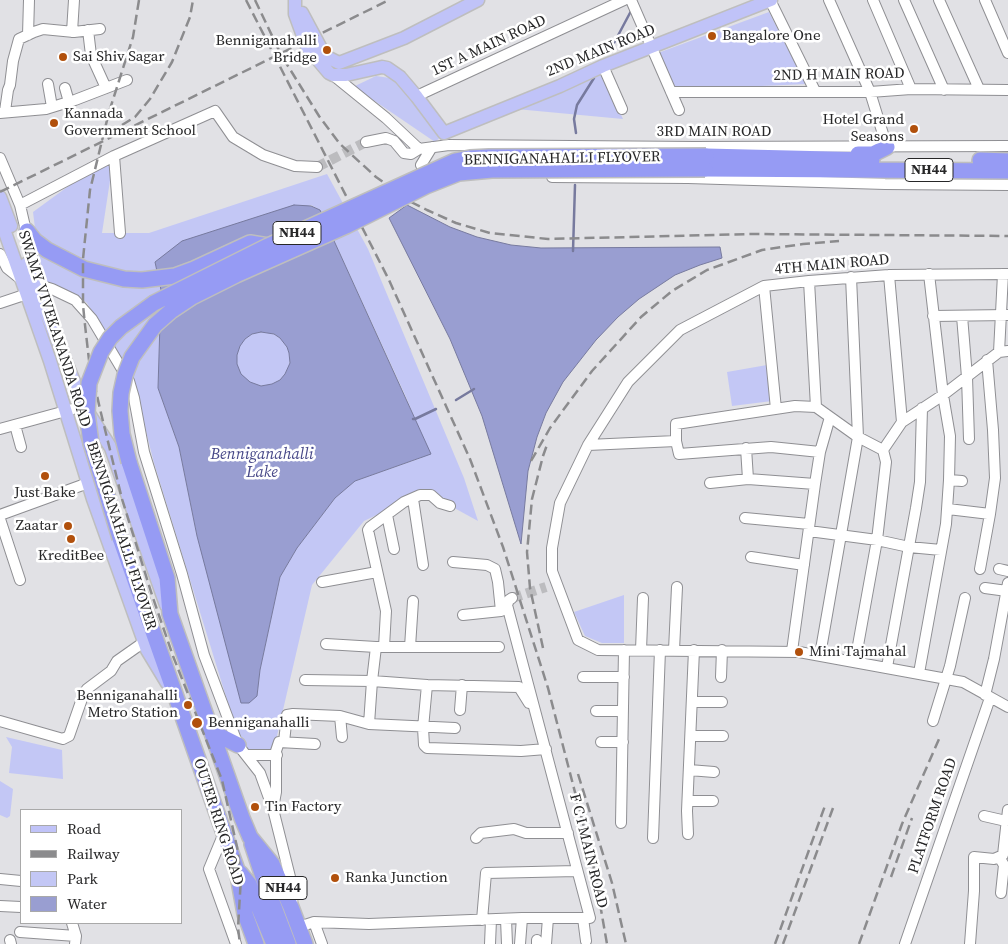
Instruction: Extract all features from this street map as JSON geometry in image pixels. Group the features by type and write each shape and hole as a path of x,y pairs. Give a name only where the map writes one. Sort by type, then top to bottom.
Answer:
{"highway":[{"path":"847,171 848,154 873,154 888,147"},
{"name":"BENNIGANAHALLI FLYOVER","path":"177,701 148,638 91,443 87,413 89,383 100,352 121,327 154,303 268,246 440,166 470,158 706,162 847,171"},
{"name":"NH44","path":"847,171 1008,161"},
{"name":"BENNIGANAHALLI FLYOVER","path":"170,614 167,578 129,462 122,434 120,411 125,375 132,357 155,325 171,311 228,279 346,226 426,186 459,173 492,170 706,162"},
{"name":"NH44","path":"847,171 885,177 1008,171"},
{"path":"27,231 35,241 47,250 94,272 124,279 159,279 194,269 250,243 268,246"},
{"name":"OUTER RING ROAD","path":"170,614 250,837 272,864 291,907 304,944"},
{"name":"OUTER RING ROAD","path":"177,701 237,870 245,914 256,944"},
{"path":"212,732 242,750"},
{"path":"250,837 288,944"},
{"path":"237,870 249,884 274,944"}],"main road":[{"path":"295,0 325,56 339,63 384,47 478,0"},
{"path":"295,0 295,14 307,47 316,59 333,75 346,76 382,67 387,68 400,78 417,97 442,130"},
{"name":"2ND MAIN ROAD","path":"442,130 560,86 603,66 770,0"},
{"name":"SWAMY VIVEKANANDA ROAD","path":"0,197 43,310 84,406 111,448 170,614"},
{"name":"SWAMY VIVEKANANDA ROAD","path":"0,218 66,411 88,483 148,638"}],"street":[{"path":"28,35 29,0"},
{"path":"72,32 74,0"},
{"name":"1ST A MAIN ROAD","path":"421,94 624,0"},
{"path":"631,0 679,110"},
{"path":"770,0 815,91"},
{"path":"829,0 870,92 888,147"},
{"path":"873,0 912,89"},
{"path":"904,0 944,90"},
{"path":"939,0 979,89"},
{"path":"985,0 1008,53"},
{"path":"100,29 72,32 43,29 19,39 3,110 52,107 127,80"},
{"path":"88,30 91,55 106,88"},
{"path":"603,66 622,109"},
{"path":"333,75 386,118 419,149"},
{"path":"48,84 52,107"},
{"path":"65,88 69,102"},
{"name":"2ND H MAIN ROAD","path":"671,92 870,92 912,89 1008,90"},
{"path":"20,205 114,156 215,110 233,137 263,155 295,166 317,167"},
{"path":"442,130 449,145 459,178"},
{"name":"3RD MAIN ROAD","path":"366,142 386,138 394,141 404,153 411,154 419,149 449,145 1008,146"},
{"path":"432,147 421,165 435,186 459,178 484,177 688,178 847,171"},
{"path":"114,156 120,232"},
{"path":"0,158 20,205 43,310"},
{"path":"885,177 1008,185"},
{"path":"997,185 1008,190"},
{"path":"0,254 7,268 22,280"},
{"path":"919,673 948,509 949,480 950,436 942,395 930,274"},
{"path":"855,662 877,540 886,462 883,450 902,422 967,377 987,360 1003,352 1005,274"},
{"name":"4TH MAIN ROAD","path":"1005,274 890,275 764,286 680,330 628,382 588,445 560,503 552,548 550,585 578,640 598,650 792,651 963,682 1008,707"},
{"path":"890,275 902,422"},
{"path":"820,655 858,437 851,277"},
{"path":"808,281 816,407"},
{"path":"39,285 52,288 75,300 92,319 129,381 144,452 182,574 204,655 242,750 260,772 273,809 293,889 291,907"},
{"path":"764,286 776,409"},
{"path":"0,303 27,294"},
{"path":"933,316 1004,315"},
{"path":"962,316 967,377 969,439"},
{"path":"980,569 995,478 993,422 987,360"},
{"path":"0,429 84,406"},
{"path":"820,452 771,447 679,454 676,441 676,424 795,406 816,407 858,437 883,450"},
{"path":"887,667 920,482 922,408"},
{"path":"792,651 820,452 830,417"},
{"path":"15,425 21,447"},
{"path":"588,445 676,441"},
{"path":"746,448 748,479"},
{"path":"710,483 748,479 815,484"},
{"path":"949,480 962,482"},
{"path":"0,515 88,483"},
{"path":"368,724 372,681 386,611 368,530 404,502 420,495 428,495 440,503 450,506"},
{"path":"413,498 423,565"},
{"path":"948,509 990,514"},
{"path":"388,515 394,548"},
{"path":"746,518 809,527 909,547 941,550"},
{"path":"0,519 20,580"},
{"path":"751,557 804,565"},
{"path":"453,562 487,565 495,569 500,593 501,611 463,615"},
{"path":"322,582 376,572"},
{"path":"674,650 677,587"},
{"path":"985,588 1007,587"},
{"name":"PLATFORM ROAD","path":"905,944 987,697 1007,587"},
{"name":"F C I MAIN ROAD","path":"299,927 314,922 369,924 522,918 590,918 507,605 510,599 500,593"},
{"path":"641,650 642,598"},
{"path":"933,720 946,679 965,598"},
{"path":"410,647 413,601"},
{"path":"0,721 63,739 69,736 87,689 111,671 117,661 148,638"},
{"path":"326,644 380,647 499,647"},
{"path":"621,824 624,650"},
{"path":"653,838 660,650"},
{"path":"688,834 694,650"},
{"path":"721,677 722,650"},
{"path":"584,677 624,677"},
{"path":"305,680 519,687 535,713"},
{"path":"427,685 423,728 424,744 427,748 546,750"},
{"path":"460,710 462,685"},
{"path":"692,702 722,702"},
{"path":"596,711 623,711"},
{"path":"284,742 287,716 293,714 340,716 368,724 455,728"},
{"path":"340,716 342,737"},
{"path":"691,736 723,736"},
{"path":"273,809 279,742 314,744"},
{"path":"601,742 622,742"},
{"path":"242,750 277,755"},
{"path":"689,770 714,772"},
{"path":"688,801 713,801"},
{"path":"1001,894 1008,810"},
{"path":"984,816 1006,821"},
{"path":"476,838 481,833 514,829 526,833 568,833"},
{"path":"224,833 209,869 236,944"},
{"path":"970,944 974,890 974,857 1003,858"},
{"path":"490,944 486,920 486,873 577,872"},
{"path":"0,879 20,881"},
{"path":"0,906 20,907"},
{"path":"520,944 522,918"},
{"path":"540,943 548,918"},
{"path":"583,918 586,941"},
{"path":"506,919 506,944"},
{"path":"314,922 322,944"},
{"path":"20,932 75,940 72,924"}],"green space":[{"path":"769,12 806,84 673,90 658,53"},
{"path":"601,71 623,119 516,109"},
{"path":"376,76 390,78 403,85 441,137 435,142 355,86"},
{"path":"113,161 102,233 149,233 327,174 368,249 464,478 478,521 425,492 364,521 312,585 273,753 249,752 240,742 154,463 133,380 87,303 76,294 46,283 38,252 33,212 81,177","holes":["311,205 320,210 415,419 421,458 355,481 335,498 297,548 280,577 260,670 257,696 197,536 179,447 158,388 161,290 155,262"]},
{"path":"263,332 273,334 282,340 288,349 290,359 288,369 282,378 273,384 263,386 253,384 244,378 238,369 236,359 238,349 244,340 253,334"},
{"path":"767,365 772,401 732,406 727,372"},
{"path":"624,595 624,643 602,643 585,636 574,612"},
{"path":"6,737 62,750 63,779 9,773 12,747"},
{"path":"0,781 13,789 10,816 7,818 0,815"}],"water":[{"name":"Benniganahalli Lake","path":"294,205 311,206 320,210 431,454 355,481 335,498 297,548 280,577 260,670 257,696 249,703 241,703 197,536 179,447 158,388 161,290 155,262 182,241","holes":["261,332 274,334 280,338 289,353 290,363 285,374 280,380 272,384 261,386 250,382 241,374 237,364 240,346 252,334"]},
{"path":"407,205 450,227 477,237 511,245 541,248 720,247 722,258 675,275 639,299 618,317 596,340 563,382 546,413 528,471 521,544 482,416 450,339 389,218"}],"waterway":[{"path":"614,43 631,11"},
{"path":"576,133 574,119 577,105 594,78"},
{"path":"573,251 575,185"},
{"path":"456,400 474,389"},
{"path":"413,419 436,409"}],"tunnel":[{"path":"317,167 366,142"},
{"path":"512,598 546,587"}],"railway":[{"path":"139,0 133,37 109,112 90,190 83,259 85,325 89,360 122,499 173,656 222,780 237,847 241,877 238,928 240,944"},
{"path":"122,125 135,117 150,99 172,62 190,17 193,0"},
{"path":"246,0 389,280 470,459 503,547 548,688 592,858 607,944"},
{"path":"255,0 285,63"},
{"path":"0,192 389,0"},
{"path":"283,58 319,116 340,144 376,177 411,202 427,210 456,223 490,233 548,239 754,234 1008,236"},
{"path":"531,461 550,428 592,371 641,317 672,291 707,270 762,250 839,241"},
{"path":"543,648 530,588 527,552 532,499 548,442"},
{"path":"859,944 902,824 939,739"},
{"path":"578,774 612,883 626,944"},
{"path":"775,944 826,803"},
{"path":"783,944 833,808"},
{"path":"891,877 912,818"}],"place":[{"name":"Bangalore One","path":"712,36"},
{"name":"Benniganahalli Bridge","path":"327,50"},
{"name":"Sai Shiv Sagar","path":"63,57"},
{"name":"Kannada Government School","path":"54,123"},
{"name":"Hotel Grand Seasons","path":"914,129"},
{"name":"Just Bake","path":"45,476"},
{"name":"Zaatar","path":"68,526"},
{"name":"KreditBee","path":"71,539"},
{"name":"Mini Tajmahal","path":"799,652"},
{"name":"Benniganahalli Metro Station","path":"188,705"},
{"name":"Benniganahalli","path":"197,723"},
{"name":"Tin Factory","path":"255,807"},
{"name":"Ranka Junction","path":"335,878"}]}
